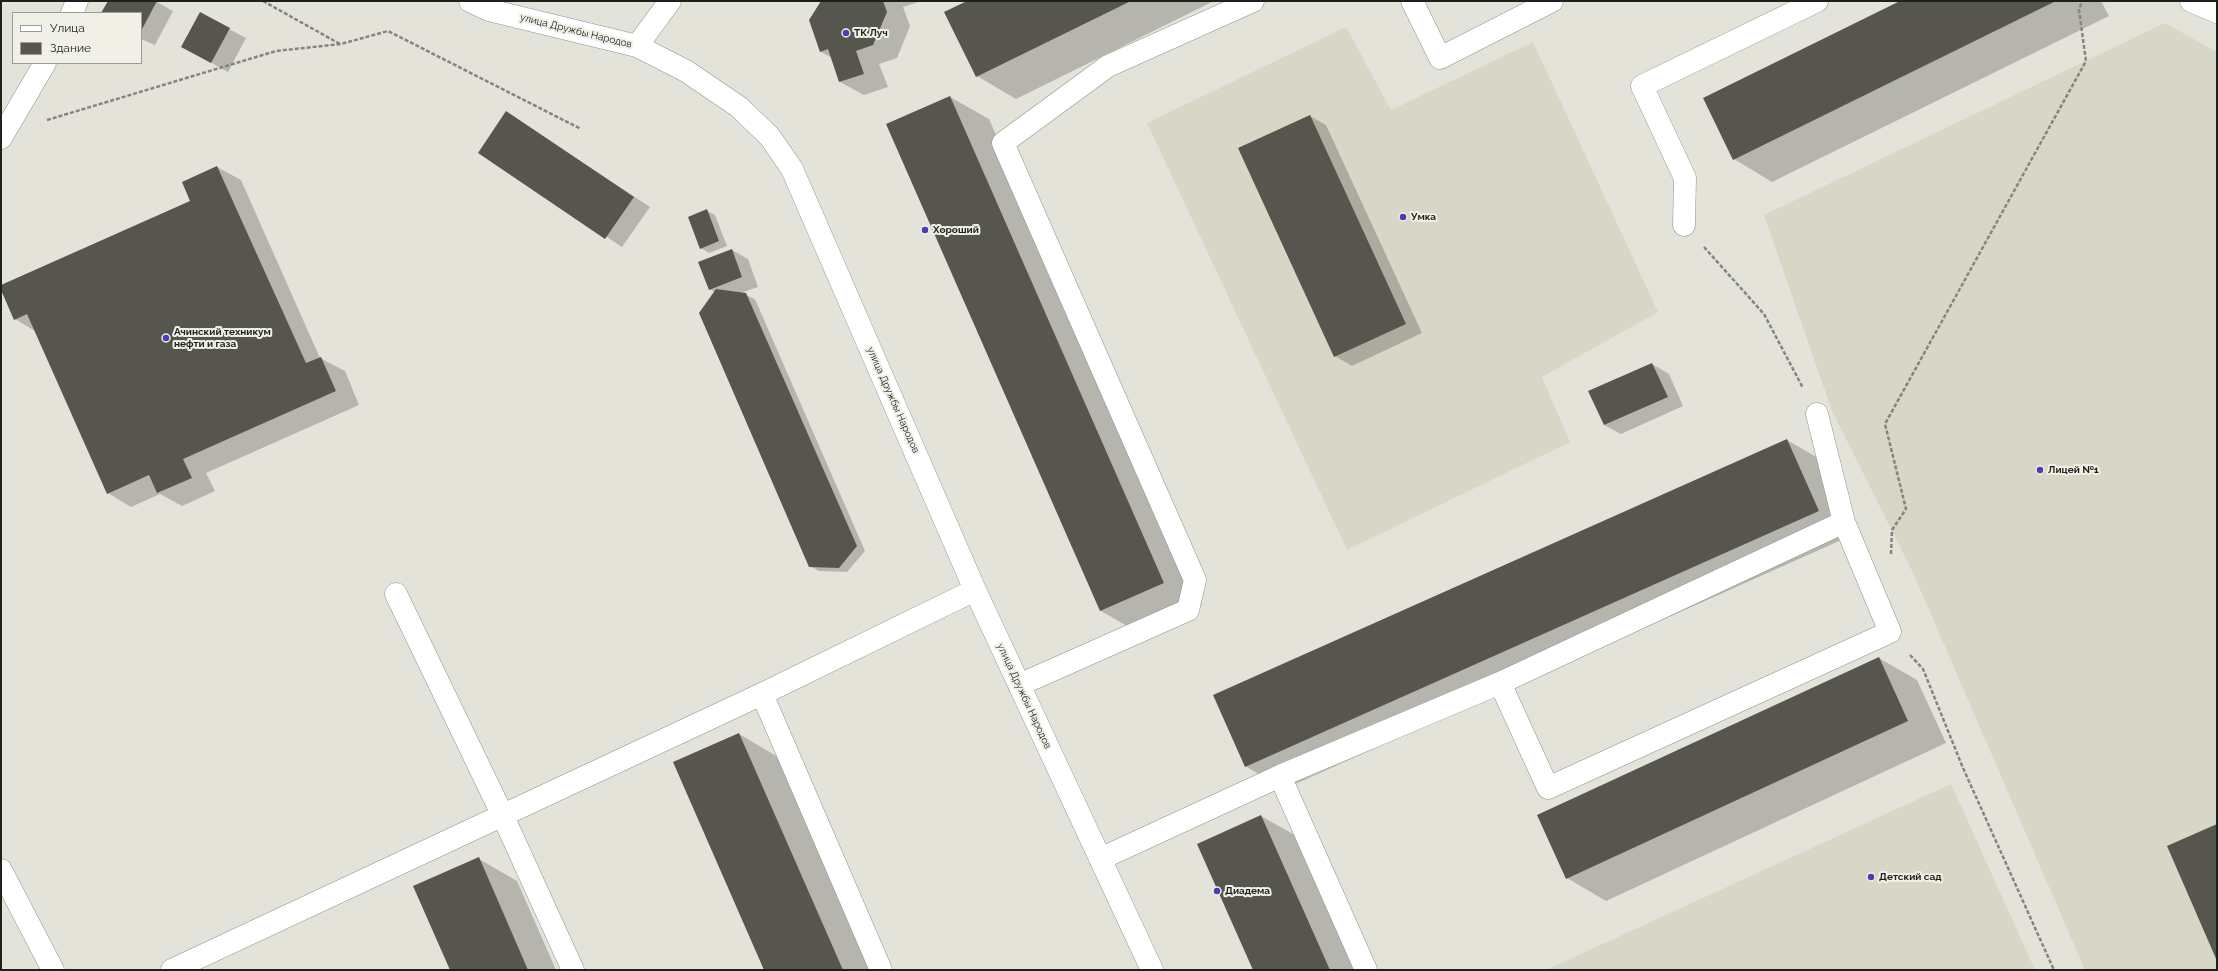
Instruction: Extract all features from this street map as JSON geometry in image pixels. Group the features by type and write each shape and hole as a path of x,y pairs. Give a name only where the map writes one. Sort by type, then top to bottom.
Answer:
{"street":[{"path":"72,12 77,1"},
{"name":"улица Дружбы Народов","path":"470,1 489,10 637,46 686,71 739,106 770,137 792,168 976,590 1152,970"},
{"path":"637,46 670,1"},
{"path":"1019,685 1188,610 1195,580 1003,143 1108,66 1252,1"},
{"path":"1412,1 1440,58 1552,1"},
{"path":"1684,225 1685,178 1642,86 1817,1"},
{"path":"2191,1 2217,12"},
{"path":"1,138 44,64"},
{"path":"1500,683 1548,788 1890,632 1844,522 1817,414"},
{"path":"1100,859 1280,776 1500,683 1844,522"},
{"path":"172,970 502,814 762,694 976,590"},
{"path":"396,594 502,814 573,970"},
{"path":"762,694 881,970"},
{"path":"1280,776 1366,970"},
{"path":"1,870 53,970"}],"path":[{"path":"263,1 341,44"},
{"path":"1891,561 1892,530 1906,509 1885,424 2086,61 2079,10 2082,1"},
{"path":"42,122 276,52 341,44 388,31 581,129"},
{"path":"1684,225 1764,314 1817,414"},
{"path":"1890,632 1923,669 1963,768 2054,970"}],"shaded area":[{"name":"Лицей №1","path":"2165,23 2217,52 2217,970 2085,970 1914,575 1832,411 1764,215"},
{"name":"Умка","path":"1346,27 1391,110 1533,42 1658,312 1542,377 1570,442 1347,550 1147,123"},
{"name":"Детский сад","path":"1951,784 2035,970 1546,970"}],"building":[{"path":"108,1 157,1 142,29 142,12 102,12"},
{"name":"ТК Луч","path":"821,1 883,1 887,12 873,45 856,51 864,74 839,82 828,49 820,52 809,20"},
{"path":"967,1 1131,1 976,77 944,12"},
{"path":"1900,1 2056,1 1733,160 1703,98"},
{"path":"200,12 230,28 211,63 181,47"},
{"path":"950,96 1164,583 1100,611 886,124"},
{"path":"506,111 634,197 605,239 478,153"},
{"path":"1310,115 1406,324 1334,357 1238,148"},
{"name":"Ачинский техникум нефти и газа","path":"217,166 306,363 321,357 336,391 183,459 192,478 157,493 149,475 107,494 27,314 14,320 1,290 1,285 190,201 182,182"},
{"path":"707,209 719,241 700,249 688,217"},
{"path":"732,249 742,277 709,290 698,262"},
{"path":"716,289 746,293 857,546 839,568 809,567 699,313"},
{"path":"1652,363 1668,397 1604,425 1588,391"},
{"path":"1787,439 1819,511 1245,767 1213,695"},
{"path":"1879,657 1908,721 1566,879 1537,815"},
{"path":"739,733 843,970 764,970 673,762"},
{"path":"1261,815 1330,970 1253,970 1197,844"},
{"path":"2217,824 2217,961 2167,846"},
{"path":"479,857 528,970 450,970 413,886"}],"place":[{"name":"ТК Луч","path":"846,33"},
{"name":"Умка","path":"1403,217"},
{"name":"Хороший","path":"925,230"},
{"name":"Ачинский техникум нефти и газа","path":"166,338"},
{"name":"Лицей №1","path":"2040,470"},
{"name":"Детский сад","path":"1871,877"},
{"name":"Диадема","path":"1217,891"}]}
